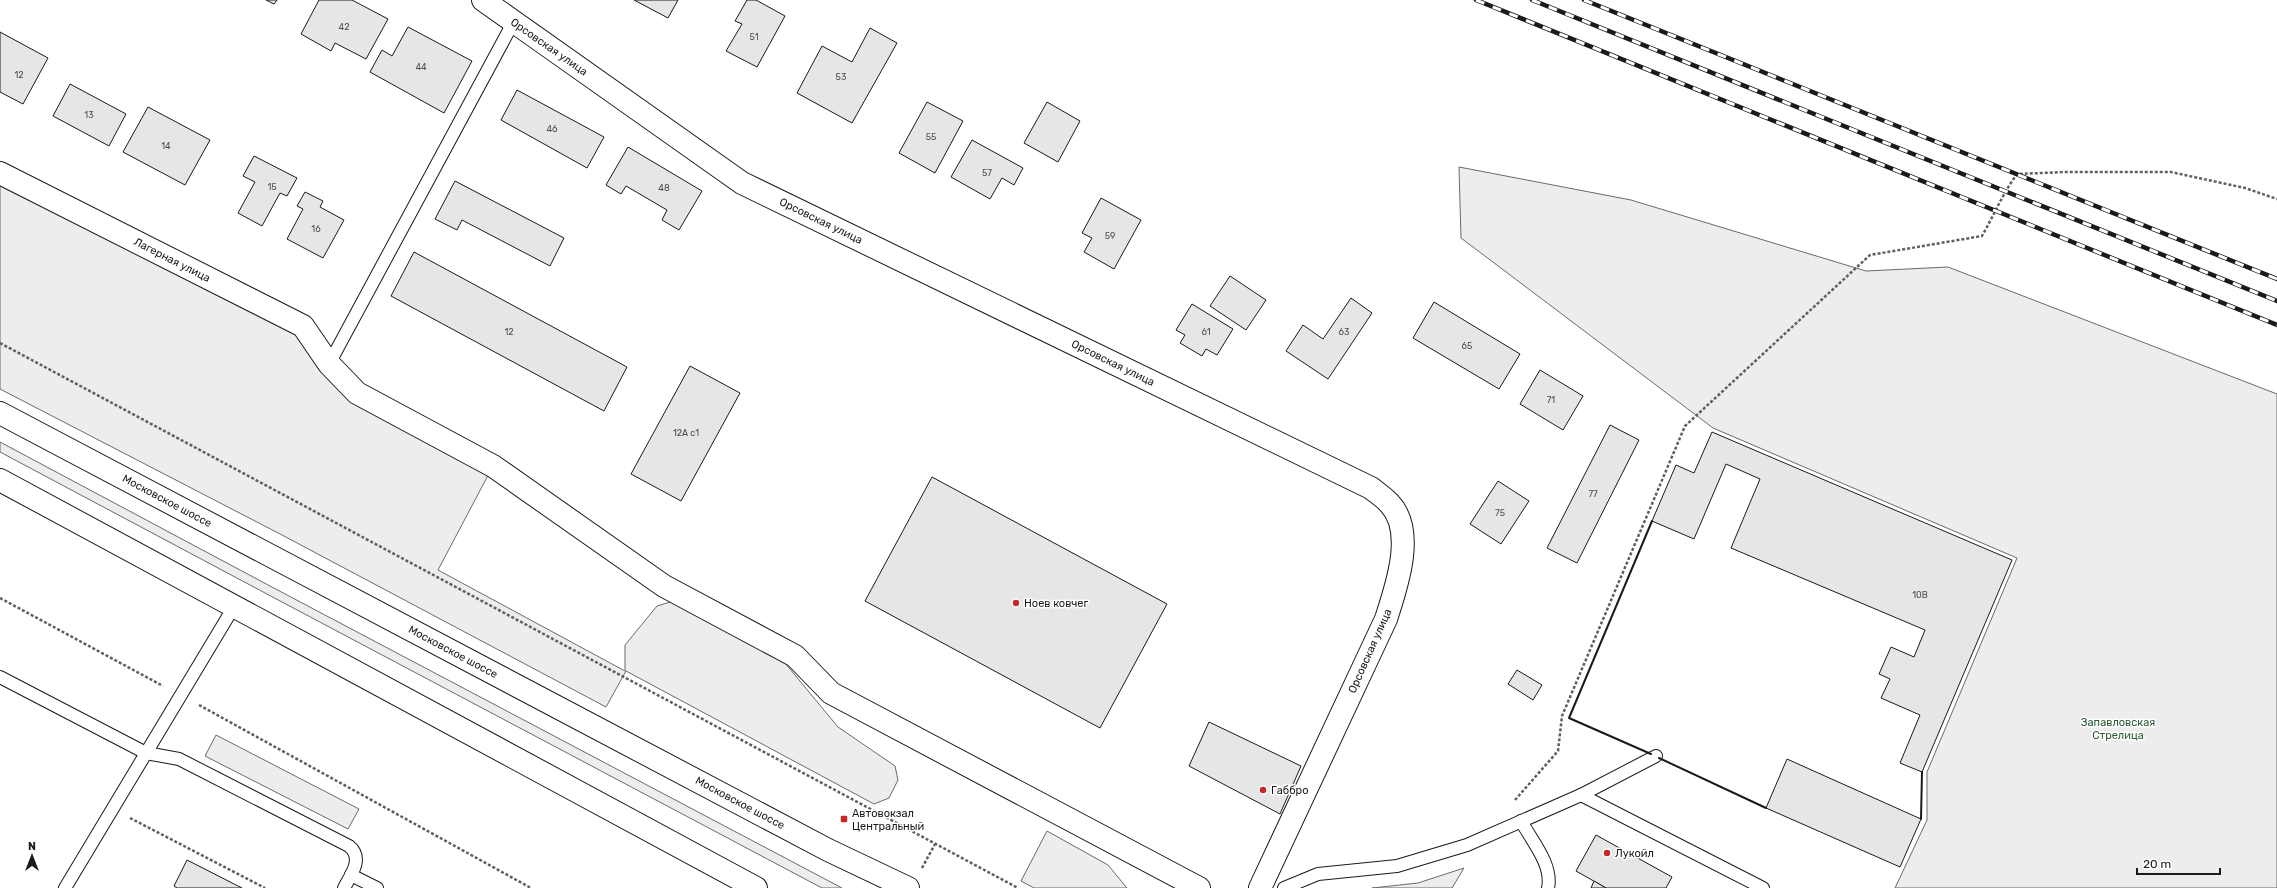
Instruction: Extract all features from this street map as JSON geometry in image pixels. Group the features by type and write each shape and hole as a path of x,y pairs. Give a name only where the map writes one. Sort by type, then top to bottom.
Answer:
{"street":[{"name":"Орсовская улица","path":"483,0 742,182 1371,488 1391,504 1401,522 1403,542 1399,576 1386,619 1260,888"},
{"name":"Лагерная улица","path":"0,173 303,326 329,364 357,393 493,466 664,586 796,656 831,693 1199,888"},
{"name":"Московское шоссе","path":"0,413 814,842 908,888"},
{"path":"0,480 235,605 756,888"}],"lane":[{"path":"329,364 514,22"},
{"path":"65,888 235,605"},
{"path":"0,678 146,753 179,759 349,846 354,850 357,858 356,867 344,888"},
{"path":"1284,888 1318,874 1409,864 1467,845 1581,795 1656,756"},
{"path":"1581,795 1763,888"},
{"path":"1521,822 1545,863 1549,881 1548,888"},
{"path":"351,875 377,888"}],"path":[{"path":"1512,804 1558,751 1562,716 1685,426 1870,255 1982,236 1996,211 2005,190 2017,174 2171,172 2245,188 2277,199"},
{"path":"0,343 1018,888"},
{"path":"0,598 181,695 531,888"},
{"path":"112,809 265,888"}],"shaded area":[{"name":"Запавловская Стрелица","path":"1459,167 1631,200 1866,271 1948,267 2277,394 2277,888 1895,888 1927,820 1927,772 2017,558 1713,428 1461,238"},
{"path":"0,173 303,326 329,364 493,466 438,570 625,671 625,645 657,606 677,600 780,657 838,727 895,766 898,780 889,798 874,804 626,671 606,707 282,535 0,389"},
{"path":"0,442 842,888 822,888 265,593 0,452"},
{"path":"216,735 359,809 348,829 205,756"},
{"path":"1047,831 1108,865 1127,888 1034,888 1021,881"},
{"path":"1464,868 1452,888 1372,888 1418,883"}],"building":[{"path":"266,0 277,0 274,4"},
{"path":"319,0 352,0 388,19 366,59 335,43 331,51 301,34"},
{"path":"634,0 678,0 668,18"},
{"path":"747,0 756,0 785,16 757,67 726,51 742,24 735,21"},
{"path":"408,27 472,61 444,113 370,72 382,50 392,56"},
{"path":"870,28 897,43 852,123 797,93 822,46 852,62"},
{"path":"0,32 48,58 23,104 0,92"},
{"path":"70,84 126,114 109,146 53,116"},
{"path":"517,90 604,137 587,168 501,120"},
{"path":"927,102 963,121 935,173 899,153"},
{"path":"1047,102 1080,121 1058,162 1024,143"},
{"path":"148,107 210,140 185,185 123,152"},
{"path":"972,140 1023,168 1014,185 1002,178 990,199 951,177"},
{"path":"628,147 702,191 679,230 662,220 667,210 626,186 621,194 606,185"},
{"path":"254,156 297,178 287,196 280,193 262,226 238,213 255,182 243,176"},
{"path":"455,181 564,238 550,266 462,220 457,230 435,219"},
{"path":"305,192 323,201 320,207 344,220 323,258 287,239 303,209 297,206"},
{"path":"1101,198 1141,220 1114,269 1084,252 1092,238 1082,233"},
{"path":"414,252 627,367 604,411 391,296"},
{"path":"1230,276 1266,300 1246,330 1210,306"},
{"path":"1351,298 1372,313 1328,379 1286,351 1303,325 1323,339"},
{"path":"1434,302 1520,354 1499,389 1413,338"},
{"path":"1192,304 1233,329 1217,355 1206,349 1202,356 1180,343 1185,335 1176,330"},
{"path":"690,366 740,393 681,501 631,474"},
{"path":"1540,370 1583,396 1563,430 1520,404"},
{"path":"1610,425 1639,440 1577,563 1547,548"},
{"path":"1712,432 2012,560 1922,772 1900,763 1920,715 1881,698 1890,679 1879,674 1891,647 1914,657 1925,630 1731,548 1760,479 1726,464 1694,539 1652,521 1676,465 1694,473"},
{"name":"Ноев ковчег","path":"932,477 1167,604 1100,728 865,601"},
{"path":"1498,481 1529,501 1501,544 1470,524"},
{"path":"1517,670 1542,685 1533,700 1508,684"},
{"name":"Габбро","path":"1209,722 1301,766 1280,814 1189,766"},
{"path":"1787,759 1921,819 1900,867 1766,808"},
{"name":"Лукойл","path":"1596,835 1672,877 1666,888 1606,888 1576,871"},
{"path":"187,860 242,888 177,888 174,886"},
{"path":"1594,881 1606,888 1591,888"}],"railway":[{"path":"1476,0 2277,325"},
{"path":"1532,0 2277,301"},
{"path":"1584,0 2277,279"}],"wall":[{"path":"1651,754 1569,718 1652,521"},
{"path":"1659,758 1766,808"},
{"path":"1921,819 1922,772"}],"place":[{"name":"Ноев ковчег","path":"1016,603"},
{"name":"Габбро","path":"1263,790"},
{"name":"Автовокзал Центральный","path":"844,819"},
{"name":"Лукойл","path":"1607,853"}]}
